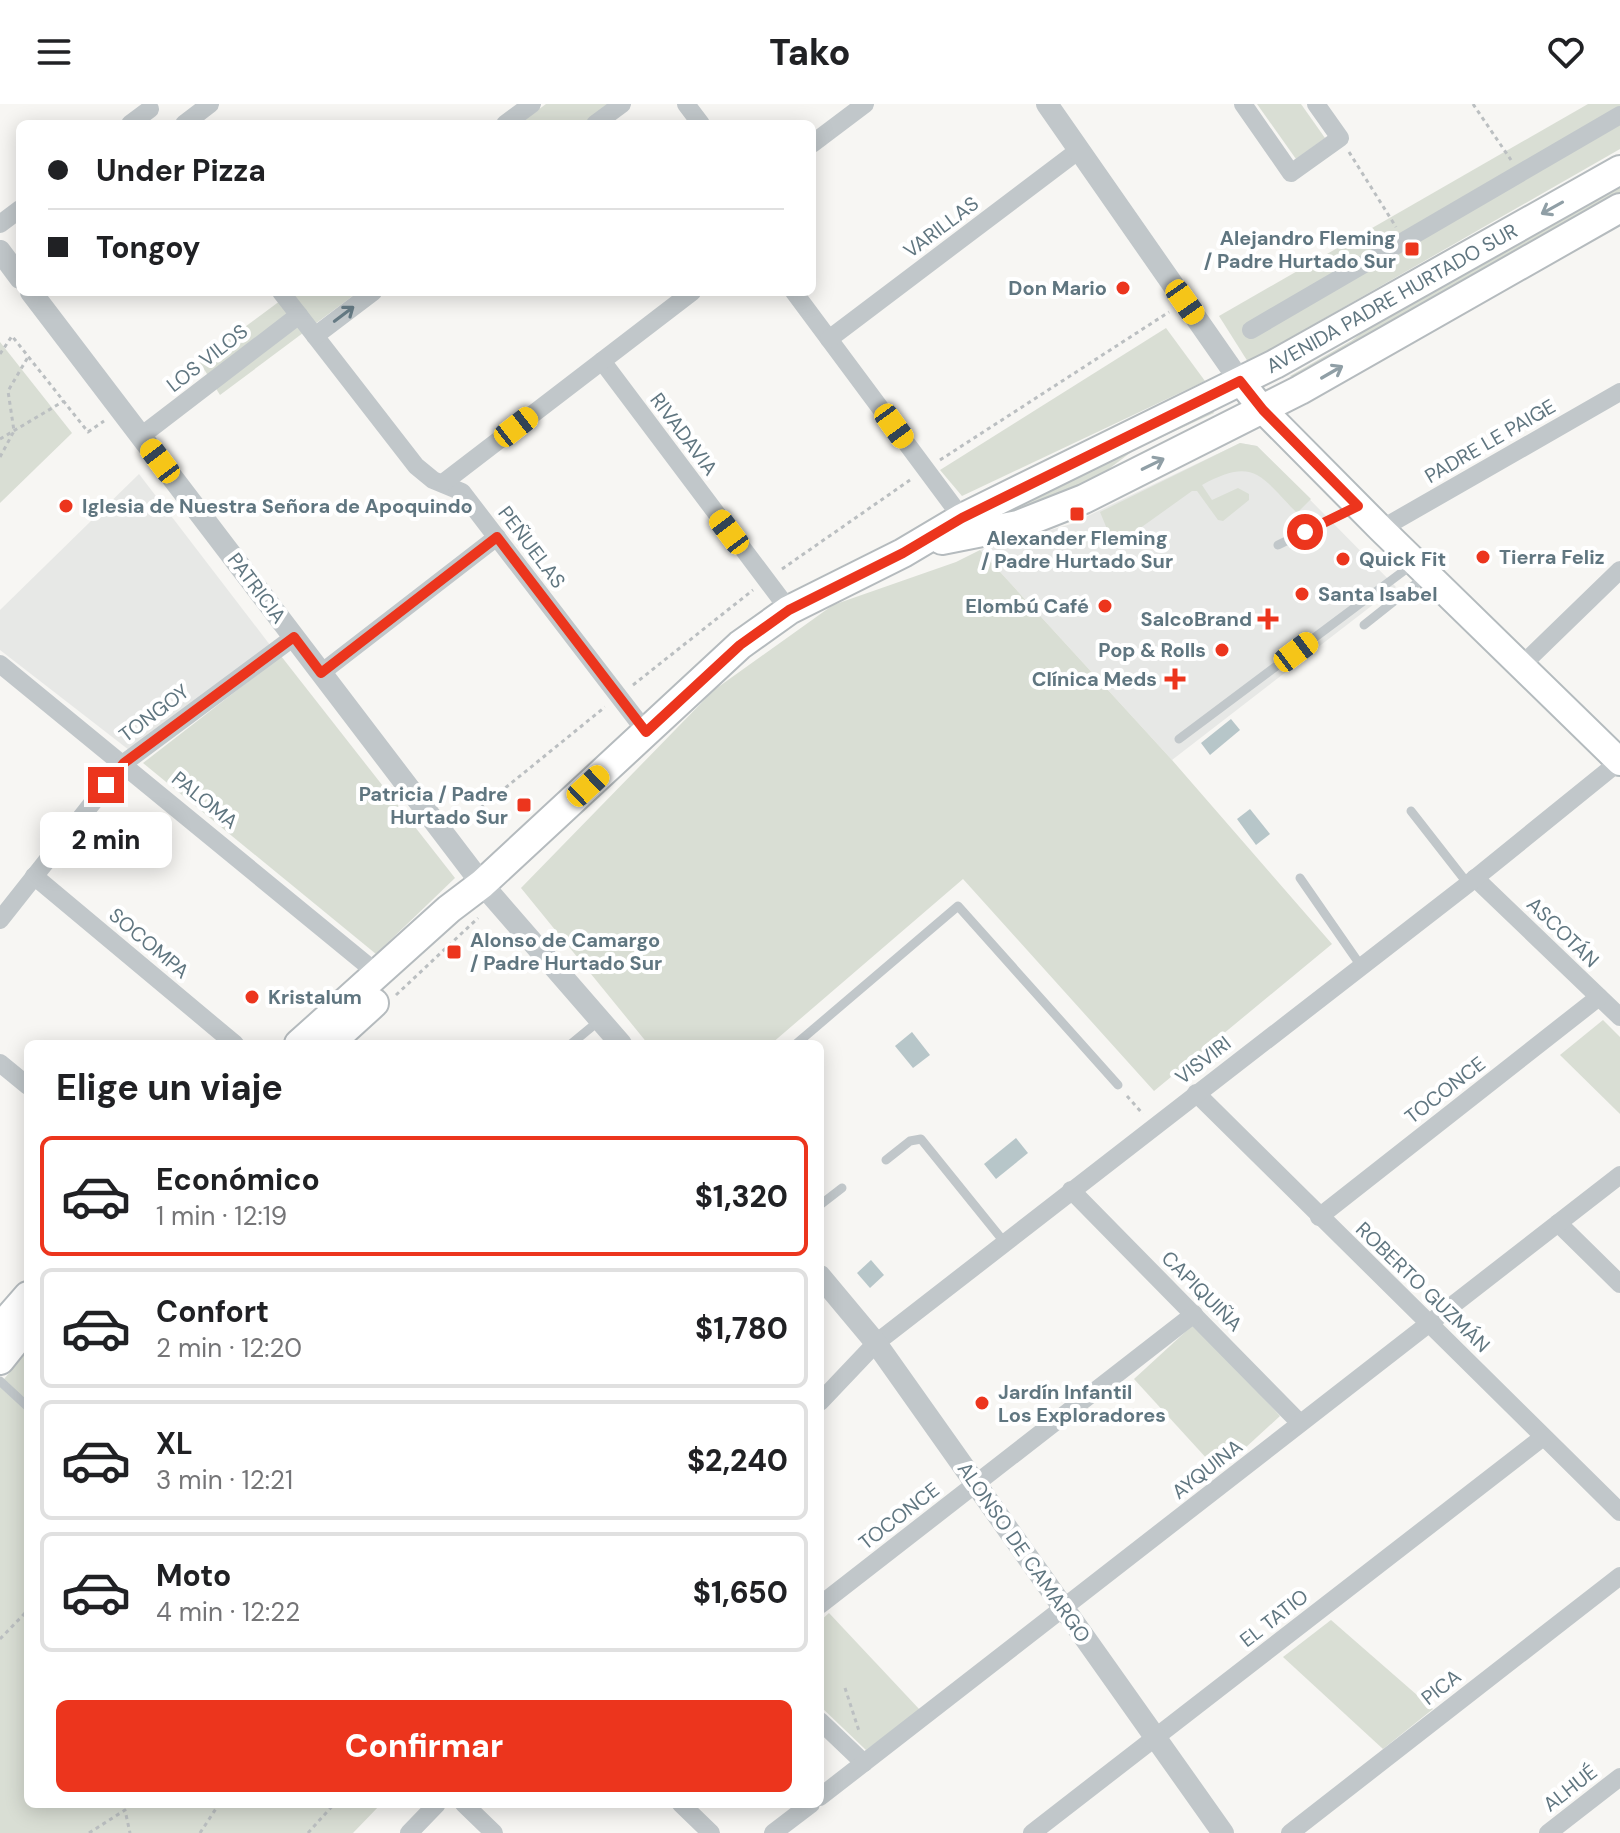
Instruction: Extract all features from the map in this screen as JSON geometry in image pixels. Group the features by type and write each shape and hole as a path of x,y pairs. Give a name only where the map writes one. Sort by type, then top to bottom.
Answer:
{"main road":[{"name":"AVENIDA PADRE HURTADO SUR","path":"304,1040 449,909 482,884 740,645 789,610 903,553 962,518 1240,381 1620,170"},
{"name":"AVENIDA PADRE HURTADO SUR","path":"903,553 1044,516 1263,410 1620,208"},
{"path":"1240,381 1263,410 1358,506 1620,761"},
{"name":"AVENIDA PADRE HURTADO SUR","path":"340,1040 446,934 482,884"},
{"path":"0,1328 24,1301"},
{"path":"0,1360 24,1330"}],"street":[{"path":"189,120 210,104"},
{"path":"510,120 532,104"},
{"path":"600,120 622,104"},
{"path":"816,141 865,104"},
{"path":"1047,104 1240,381"},
{"path":"1243,104 1291,173 1340,138 1316,104"},
{"name":"AVENIDA PADRE HURTADO SUR","path":"1251,330 1620,115"},
{"name":"VARILLAS","path":"829,339 1079,150"},
{"path":"0,251 16,273"},
{"name":"PATRICIA","path":"34,296 482,884"},
{"name":"PEÑUELAS","path":"285,296 416,466 426,475 462,492 646,732"},
{"path":"315,336 368,296"},
{"path":"443,483 687,296"},
{"path":"797,296 962,518"},
{"name":"LOS VILOS","path":"141,436 299,315"},
{"name":"RIVADAVIA","path":"602,361 789,610"},
{"name":"PADRE LE PAIGE","path":"1381,529 1620,392"},
{"path":"321,673 497,537"},
{"path":"1521,666 1620,570"},
{"name":"TONGOY","path":"2,914 124,763 294,637"},
{"name":"PALOMA","path":"0,664 378,974"},
{"name":"VISVIRI","path":"824,1398 876,1343 1472,881 1620,761"},
{"name":"SOCOMPA","path":"34,876 230,1040"},
{"name":"ASCOTÁN","path":"1472,881 1620,1017"},
{"path":"482,884 600,1020 614,1040"},
{"name":"TOCONCE","path":"1319,1217 1599,997"},
{"path":"0,1063 24,1083"},
{"name":"ROBERTO GUZMÁN","path":"1196,1093 1620,1512"},
{"name":"AYQUINA","path":"824,1794 1620,1175"},
{"name":"CAPIQUIÑA","path":"1071,1190 1300,1423"},
{"path":"1558,1223 1620,1284"},
{"name":"ALONSO DE CAMARGO","path":"824,1282 876,1343 1223,1833"},
{"name":"TOCONCE","path":"824,1602 1194,1314"},
{"name":"EL TATIO","path":"1032,1833 1542,1438"},
{"name":"PICA","path":"1290,1833 1620,1576"},
{"path":"824,1725 864,1763"},
{"name":"ALHUÉ","path":"1548,1833 1620,1777"},
{"path":"409,1833 433,1808"},
{"path":"468,1808 494,1833"},
{"path":"685,1808 711,1833"},
{"path":"773,1833 806,1808"}],"lane":[{"path":"1278,545 1358,506"},
{"path":"1364,625 1422,568"},
{"path":"1179,739 1422,568"},
{"path":"1411,811 1472,881"},
{"path":"1300,878 1361,966"},
{"path":"801,1040 958,906 1118,1085"},
{"path":"576,1040 600,1020"},
{"path":"886,1160 910,1141 921,1139 1005,1243"},
{"path":"824,1202 842,1188"},
{"path":"0,1381 24,1403"}],"path":[{"path":"1473,104 1521,172"},
{"path":"1340,138 1404,240"},
{"path":"0,354 12,336 88,432 120,409"},
{"path":"0,457 14,431 8,391 28,357"},
{"path":"0,439 64,401"},
{"path":"1118,1085 1153,1126"},
{"path":"0,1639 24,1614"},
{"path":"845,1688 858,1723 864,1763"},
{"path":"200,1833 216,1808"},
{"path":"308,1833 330,1808"},
{"path":"89,1833 125,1810 130,1833"}],"shaded area":[{"path":"546,104 613,104 591,120 524,120"},
{"path":"1257,104 1301,104 1325,138 1296,159"},
{"path":"1588,104 1620,104 1620,149 1248,362 1219,316"},
{"path":"1620,178 1620,197 1294,380 1290,376 1351,341 1398,306"},
{"path":"287,296 353,296 220,395 199,361"},
{"path":"1166,328 1205,381 962,496 940,470"},
{"path":"0,342 72,433 0,503"},
{"path":"1211,408 1214,413 1134,450 1090,483 1025,513 981,520"},
{"path":"1240,443 1257,446 1396,587 1172,760 980,550 1071,524"},
{"path":"1240,443 1257,446 1311,499 1297,513 1255,474 1234,472 1202,485 1212,500 1238,488 1249,494 1249,500 1223,521 1218,520 1197,491 1192,491 1118,544 1112,541 1100,512"},
{"path":"139,474 270,645 129,750 0,650 0,610"},
{"path":"980,550 1172,760 1332,944 1154,1091 963,879 776,1040 645,1040 521,888 714,690 833,605 956,562"},
{"path":"281,656 455,878 376,954 143,763"},
{"path":"1231,719 1240,730 1210,755 1201,743"},
{"path":"1250,809 1270,834 1256,845 1237,819"},
{"path":"1603,1020 1620,1037 1620,1114 1560,1055"},
{"path":"912,1032 930,1055 913,1068 895,1046"},
{"path":"1016,1138 1028,1153 996,1179 984,1164"},
{"path":"871,1260 884,1275 870,1288 857,1273"},
{"path":"1195,1323 1280,1416 1219,1472 1134,1379"},
{"path":"24,1355 24,1808 377,1808 353,1833 0,1833 0,1384"},
{"path":"829,1613 920,1710 866,1750 824,1710 824,1617"},
{"path":"1331,1620 1433,1709 1383,1749 1283,1657"}],"place":[{"name":"Alejandro Fleming / Padre Hurtado Sur","path":"1412,249"},
{"name":"Don Mario","path":"1123,288"},
{"name":"Iglesia de Nuestra Señora de Apoquindo","path":"66,506"},
{"name":"Alexander Fleming / Padre Hurtado Sur","path":"1077,514"},
{"name":"Tierra Feliz","path":"1483,557"},
{"name":"Quick Fit","path":"1343,559"},
{"name":"Santa Isabel","path":"1302,594"},
{"name":"Elombú Café","path":"1105,606"},
{"name":"SalcoBrand","path":"1268,619"},
{"name":"Pop & Rolls","path":"1222,650"},
{"name":"Clínica Meds","path":"1175,679"},
{"name":"Patricia / Padre Hurtado Sur","path":"524,805"},
{"name":"Alonso de Camargo / Padre Hurtado Sur","path":"454,952"},
{"name":"Kristalum","path":"252,997"},
{"name":"Jardín Infantil Los Exploradores","path":"982,1403"}],"route":[{"path":"106,785 124,763 294,637 321,673 497,537 646,732 740,645 789,610 903,553 962,518 1240,381 1263,410 1358,506 1305,532"}]}
